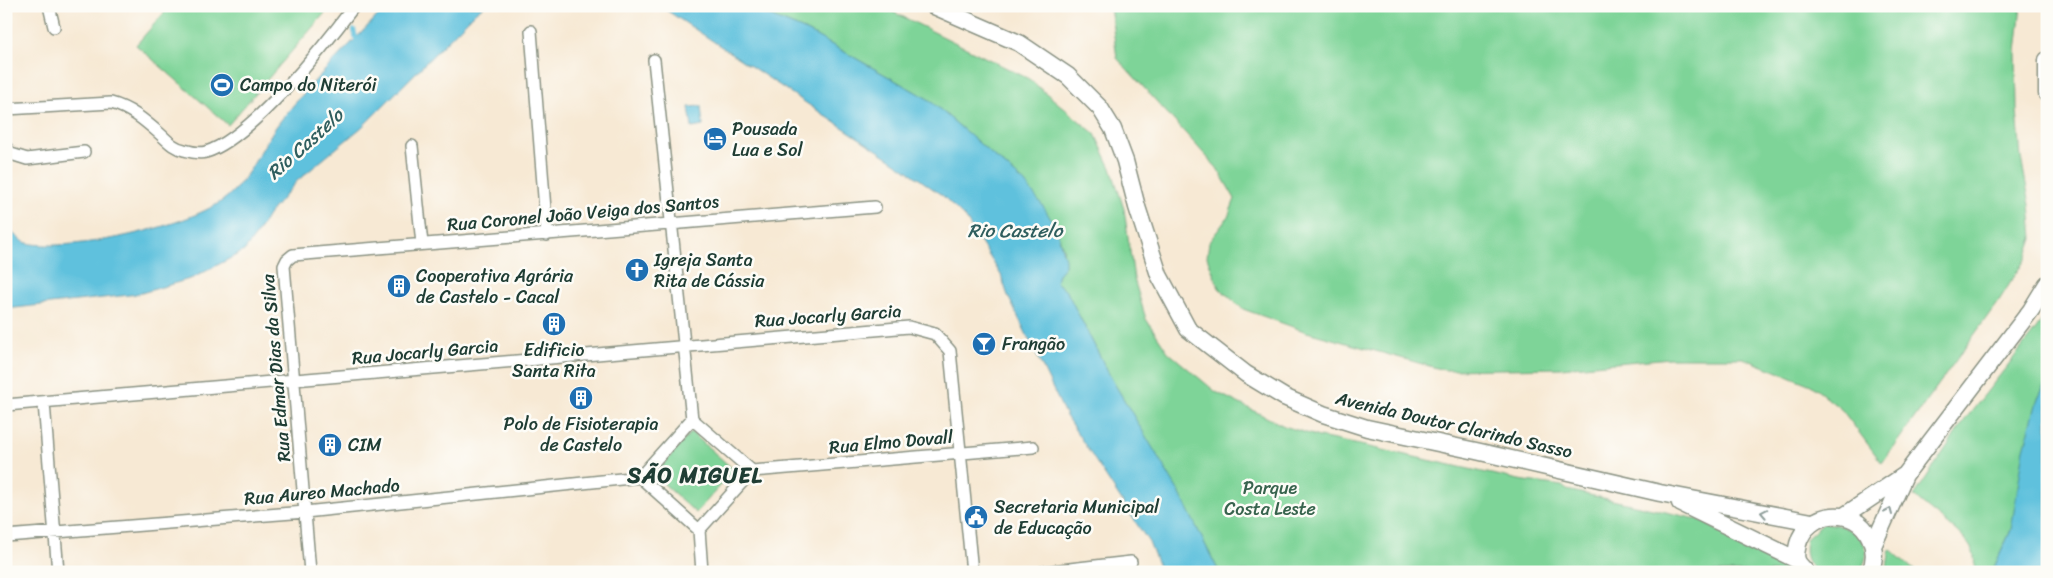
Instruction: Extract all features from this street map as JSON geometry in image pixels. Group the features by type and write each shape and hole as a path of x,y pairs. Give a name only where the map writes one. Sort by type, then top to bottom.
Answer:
{"main road":[{"name":"Avenida Doutor Clarindo Sasso","path":"934,6 1020,43 1068,76 1100,108 1113,128 1125,161 1137,207 1159,275 1188,328 1246,374 1284,397 1323,414 1367,428 1660,493 1812,522"},
{"path":"2047,60 2047,94"},
{"path":"1873,546 1905,475 2031,310 2047,284"},
{"path":"1844,516 1905,475"},
{"name":"Avenida Doutor Clarindo Sasso","path":"1660,493 1801,566"},
{"name":"Avenida Doutor Clarindo Sasso","path":"1801,566 1796,549 1804,530 1812,522 1822,517 1844,516"},
{"path":"1844,516 1858,522 1868,533 1873,546 1874,557 1871,571"}],"street":[{"path":"49,6 54,27"},
{"path":"6,109 111,103 125,107 134,113 175,148 195,153 210,150 240,134 274,100 327,43 354,6"},
{"path":"531,31 547,235"},
{"path":"654,60 673,224 692,419 752,471 699,530"},
{"path":"412,146 422,244"},
{"path":"6,147 11,154 27,159 84,152"},
{"name":"Rua Coronel João Veiga dos Santos","path":"293,255 874,207"},
{"name":"Rua Edmar Dias da Silva","path":"293,255 284,266 310,572"},
{"name":"Rua Jocarly Garcia","path":"6,406 294,382 684,345 909,327 935,334 950,351 962,454"},
{"path":"44,403 58,572"},
{"path":"692,419 640,477 699,530 702,572"},
{"name":"Rua Elmo Dovall","path":"752,471 1033,447"},
{"path":"962,454 972,572"},
{"name":"Rua Aureo Machado","path":"6,536 305,512 640,477"},
{"path":"1043,572 1131,562"}],"green space":[{"name":"Campo do Niterói","path":"170,6 331,6 228,125 136,45"},
{"name":"Parque Costa Leste","path":"746,6 881,6 1029,79 1095,134 1111,168 1124,209 1134,279 1146,319 1168,352 1216,392 1284,426 1319,437 1519,480 1562,486 1567,490 1697,519 1791,572 1219,572 1179,493 1111,378 1067,292 1056,282 1058,274 1065,266 1063,248 1056,228 1024,182 928,99 809,32"},
{"path":"1110,6 2021,6 2016,52 2017,110 2021,158 2030,205 2033,238 2026,258 2000,299 1882,463 1842,410 1811,385 1743,358 1670,358 1561,368 1444,370 1307,332 1243,309 1219,288 1207,257 1209,242 1228,217 1235,199 1217,168 1117,58"},
{"path":"2047,311 2047,381 2037,401 2011,530 1992,572 1974,572 1974,556 1965,540 1949,524 1914,496 1964,421 2037,328"},
{"path":"691,432 734,470 696,513 654,475"},
{"path":"1824,523 1844,527 1860,537 1866,552 1865,562 1859,572 1817,572 1810,565 1805,553 1806,539"},
{"path":"1890,549 1916,572 1886,572"}],"water":[{"name":"Rio Castelo","path":"387,6 484,6 362,127 297,181 268,215 244,251 193,278 138,294 6,309 6,227 27,243 47,245 72,244 131,235 188,218 210,208 236,189 274,130 293,105"},
{"name":"Rio Castelo","path":"660,6 746,6 809,32 928,99 1024,182 1043,206 1056,228 1065,259 1065,266 1058,274 1056,282 1067,292 1111,378 1179,492 1219,572 1161,572 1150,544 1066,416 1008,296 1001,275 966,219 943,196 901,166"},
{"path":"701,106 703,126 692,128 689,107"},
{"path":"2047,381 2047,572 1992,572 2011,530 2024,449 2037,401"}],"waterway":[{"path":"354,30 357,43"}],"place":[{"name":"Campo do Niterói","path":"222,85"},
{"name":"Pousada Lua e Sol","path":"715,139"},
{"name":"Igreja Santa Rita de Cássia","path":"637,270"},
{"name":"Cooperativa Agrária de Castelo - Cacal","path":"399,286"},
{"name":"Edificio Santa Rita","path":"554,324"},
{"name":"Frangão","path":"984,344"},
{"name":"Polo de Fisioterapia de Castelo","path":"581,398"},
{"name":"CIM","path":"330,445"},
{"name":"Secretaria Municipal de Educação","path":"976,517"}],"district":[{"name":"SÃO MIGUEL","path":"695,475"}]}
